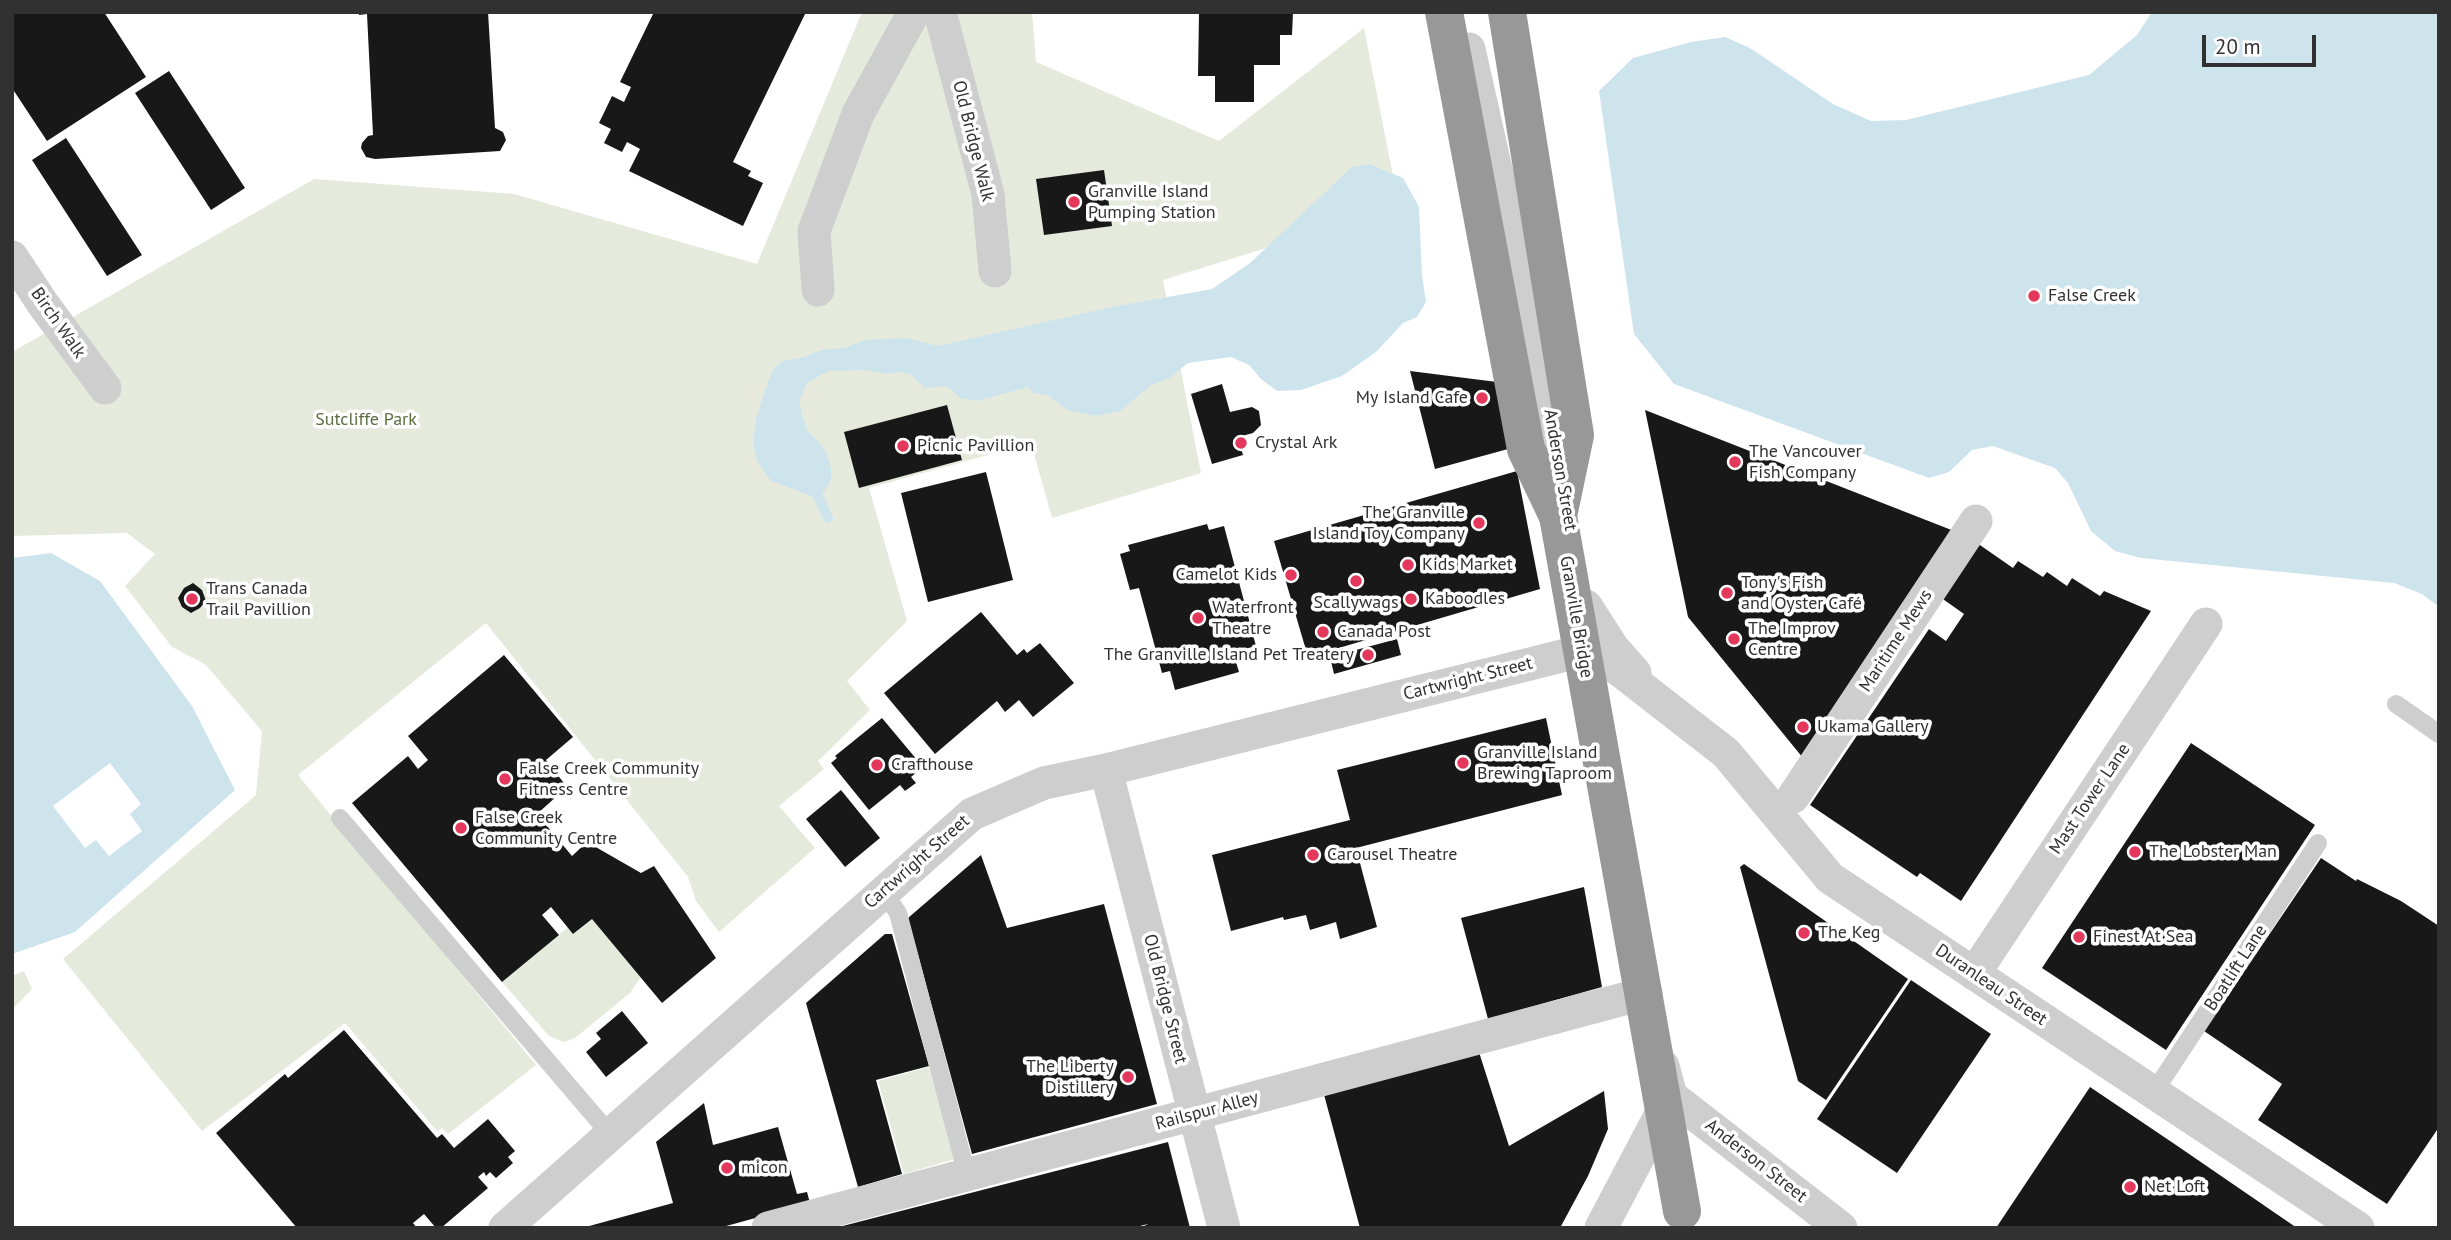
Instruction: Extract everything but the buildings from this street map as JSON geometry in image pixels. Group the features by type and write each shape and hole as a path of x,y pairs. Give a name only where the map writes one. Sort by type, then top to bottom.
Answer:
{"highway":[{"name":"Granville Bridge","path":"1444,12 1526,449 1558,516 1685,1228"},
{"path":"1507,12 1575,435 1558,516"}],"street":[{"path":"818,290 814,231 858,114 914,12"},
{"name":"Old Bridge Walk","path":"940,12 988,194 995,271"},
{"name":"Anderson Street","path":"1461,12 1548,401 1646,993 1671,1096 1841,1228"},
{"name":"Birch Walk","path":"12,257 105,388"},
{"name":"Maritime Mews","path":"1793,797 1976,521"},
{"name":"Mast Tower Lane","path":"1974,974 2206,624"},
{"name":"Duranleau Street","path":"1585,637 1613,648 1660,701"},
{"name":"Duranleau Street","path":"1585,637 1618,669 1726,753 1830,878 2358,1228"},
{"name":"Cartwright Street","path":"505,1228 972,814 1044,782 1106,770 1585,637"},
{"name":"Old Bridge Street","path":"1106,770 1224,1228"},
{"name":"Railspur Alley","path":"768,1228 1646,993"},
{"path":"1601,1228 1671,1096"}],"lane":[{"path":"2396,704 2439,734"},
{"path":"340,817 609,1133"},
{"name":"Boatlift Lane","path":"2154,1092 2318,843"},
{"path":"883,891 898,913 967,1175"}],"green space":[{"name":"Sutcliffe Park","path":"862,12 1032,12 1036,62 1219,141 1364,28 1399,207 1163,280 1201,473 1052,518 1031,443 869,488 907,621 847,681 870,710 818,761 824,769 779,806 815,848 719,932 696,901 688,877 486,623 298,775 536,1065 448,1134 442,1128 437,1131 345,1023 202,1131 63,959 256,795 262,731 205,664 172,647 125,586 155,554 127,533 12,536 12,352 314,179 514,194 757,264"},
{"path":"592,919 641,977 630,993 575,1038 564,1042 549,1036 502,982 568,927 574,934"},
{"path":"24,971 32,989 12,1010 12,976"},
{"path":"929,1067 955,1159 904,1174 878,1081"}],"water":[{"name":"False Creek","path":"2152,12 2439,12 2439,607 2422,594 2394,583 2141,558 2115,551 2091,531 2068,483 2055,468 1993,446 1972,450 1949,472 1929,478 1674,384 1634,334 1599,91 1633,58 1691,42 1725,37 1750,48 1833,104 1871,121 1906,120 2089,75 2137,35"},
{"path":"1369,164 1403,178 1419,207 1426,302 1417,317 1403,323 1376,352 1342,376 1301,390 1277,391 1249,365 1231,357 1188,363 1168,379 1151,385 1120,411 1096,416 1067,410 1048,395 1033,393 1028,387 977,401 960,398 947,386 924,388 912,375 901,372 885,374 866,370 828,371 807,383 799,401 807,429 823,448 830,464 831,480 828,487 814,497 771,481 757,461 753,444 756,419 770,376 775,367 783,361 822,350 844,348 865,340 907,338 938,346 1112,307 1212,289 1250,263 1352,167"},
{"path":"51,553 100,581 192,706 235,790 75,932 12,954 12,558"}],"pier":[{"path":"110,763 141,804 130,814 142,831 109,856 96,840 85,848 53,806"}],"waterway":[{"path":"818,496 828,518"}],"place":[{"name":"Granville Island Pumping Station","path":"1074,202"},
{"name":"False Creek","path":"2034,296"},
{"name":"My Island Cafe","path":"1482,398"},
{"name":"Crystal Ark","path":"1241,443"},
{"name":"Picnic Pavillion","path":"903,446"},
{"name":"The Vancouver Fish Company","path":"1735,462"},
{"name":"The Granville Island Toy Company","path":"1479,523"},
{"name":"Kids Market","path":"1408,565"},
{"name":"Camelot Kids","path":"1291,575"},
{"name":"Scallywags","path":"1356,581"},
{"name":"Tony's Fish and Oyster Café","path":"1727,593"},
{"name":"Trans Canada Trail Pavillion","path":"192,599"},
{"name":"Kaboodles","path":"1411,599"},
{"name":"Waterfront Theatre","path":"1198,618"},
{"name":"Canada Post","path":"1323,632"},
{"name":"The Improv Centre","path":"1734,639"},
{"name":"The Granville Island Pet Treatery","path":"1368,655"},
{"name":"Ukama Gallery","path":"1803,727"},
{"name":"Granville Island Brewing Taproom","path":"1463,763"},
{"name":"Crafthouse","path":"877,765"},
{"name":"False Creek Community Fitness Centre","path":"505,779"},
{"name":"False Creek Community Centre","path":"461,828"},
{"name":"The Lobster Man","path":"2135,852"},
{"name":"Carousel Theatre","path":"1313,855"},
{"name":"The Keg","path":"1804,933"},
{"name":"Finest At Sea","path":"2079,937"},
{"name":"The Liberty Distillery","path":"1128,1077"},
{"name":"micon","path":"727,1168"},
{"name":"Net Loft","path":"2130,1187"}]}
